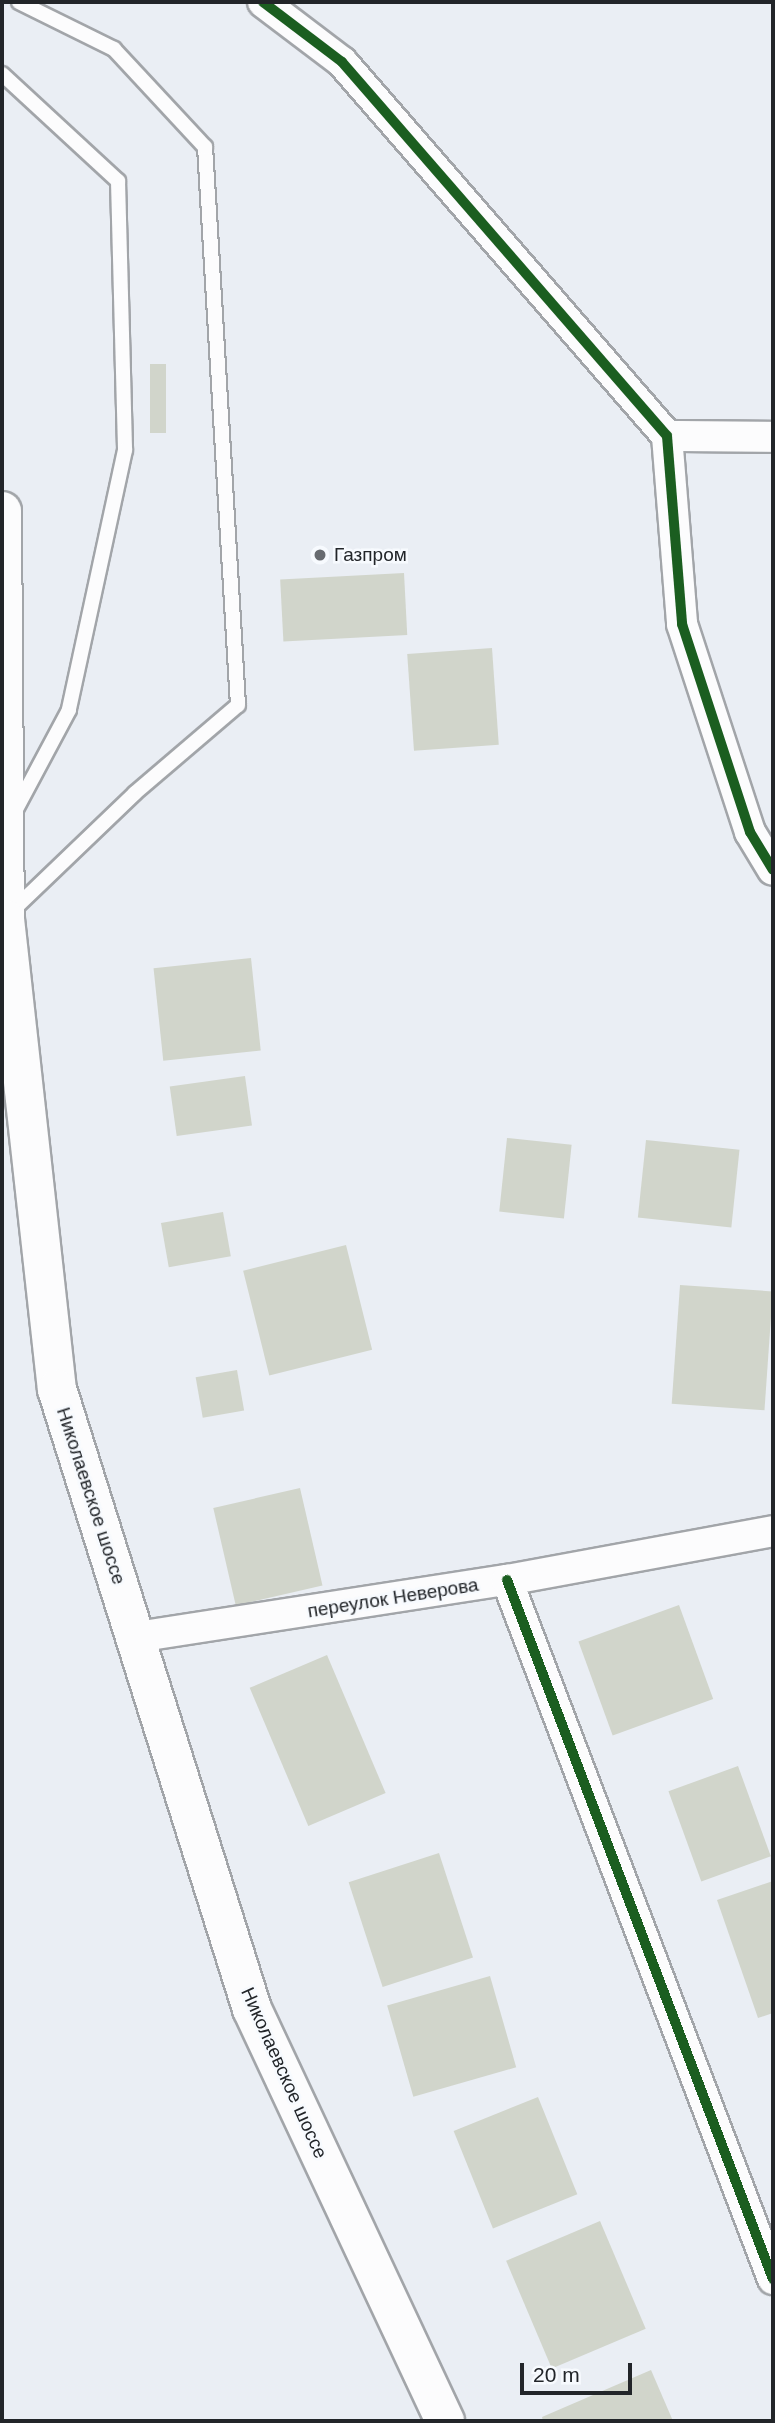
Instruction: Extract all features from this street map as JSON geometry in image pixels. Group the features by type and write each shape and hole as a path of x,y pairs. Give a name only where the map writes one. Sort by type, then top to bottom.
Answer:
{"main road":[{"name":"Николаевское шоссе","path":"2,511 8,824 3,919 57,1389 252,2008 445,2421"}],"street":[{"path":"263,2 342,62 667,436 682,624 750,832 773,870"},
{"path":"667,436 773,437"},
{"name":"переулок Неверова","path":"137,1637 507,1580 773,1531"},
{"path":"507,1580 773,2279"}],"lane":[{"path":"3,919 135,793 238,705 205,147 114,49 19,2"},
{"path":"2,74 118,181 125,450 69,710 8,824"}],"building":[{"path":"150,364 166,364 166,433 150,433"},
{"path":"404,573 407,635 283,641 280,579"},
{"path":"492,648 499,745 414,751 407,654"},
{"path":"251,958 261,1050 163,1061 154,968"},
{"path":"245,1076 252,1126 177,1136 170,1087"},
{"path":"507,1138 572,1145 564,1218 499,1212"},
{"path":"646,1140 739,1150 731,1227 638,1218"},
{"path":"223,1212 231,1256 169,1267 161,1223"},
{"path":"346,1245 372,1350 269,1375 243,1271"},
{"path":"680,1285 773,1291 764,1410 672,1404"},
{"path":"237,1370 244,1410 203,1418 196,1377"},
{"path":"300,1488 322,1585 236,1605 213,1508"},
{"path":"679,1605 713,1699 613,1736 578,1642"},
{"path":"327,1655 386,1793 308,1826 250,1688"},
{"path":"738,1766 771,1856 701,1882 668,1791"},
{"path":"439,1853 473,1958 383,1987 349,1882"},
{"path":"773,1881 773,2013 758,2018 717,1900"},
{"path":"490,1976 516,2067 413,2097 387,2005"},
{"path":"538,2097 577,2194 493,2228 454,2131"},
{"path":"600,2221 646,2329 552,2369 506,2261"},
{"path":"651,2370 673,2421 543,2421 542,2417"}],"cycle path":[{"path":"263,2 342,62 667,436 682,624 750,832 773,870"},
{"path":"507,1580 773,2279"}],"place":[{"name":"Газпром","path":"320,555"}]}
